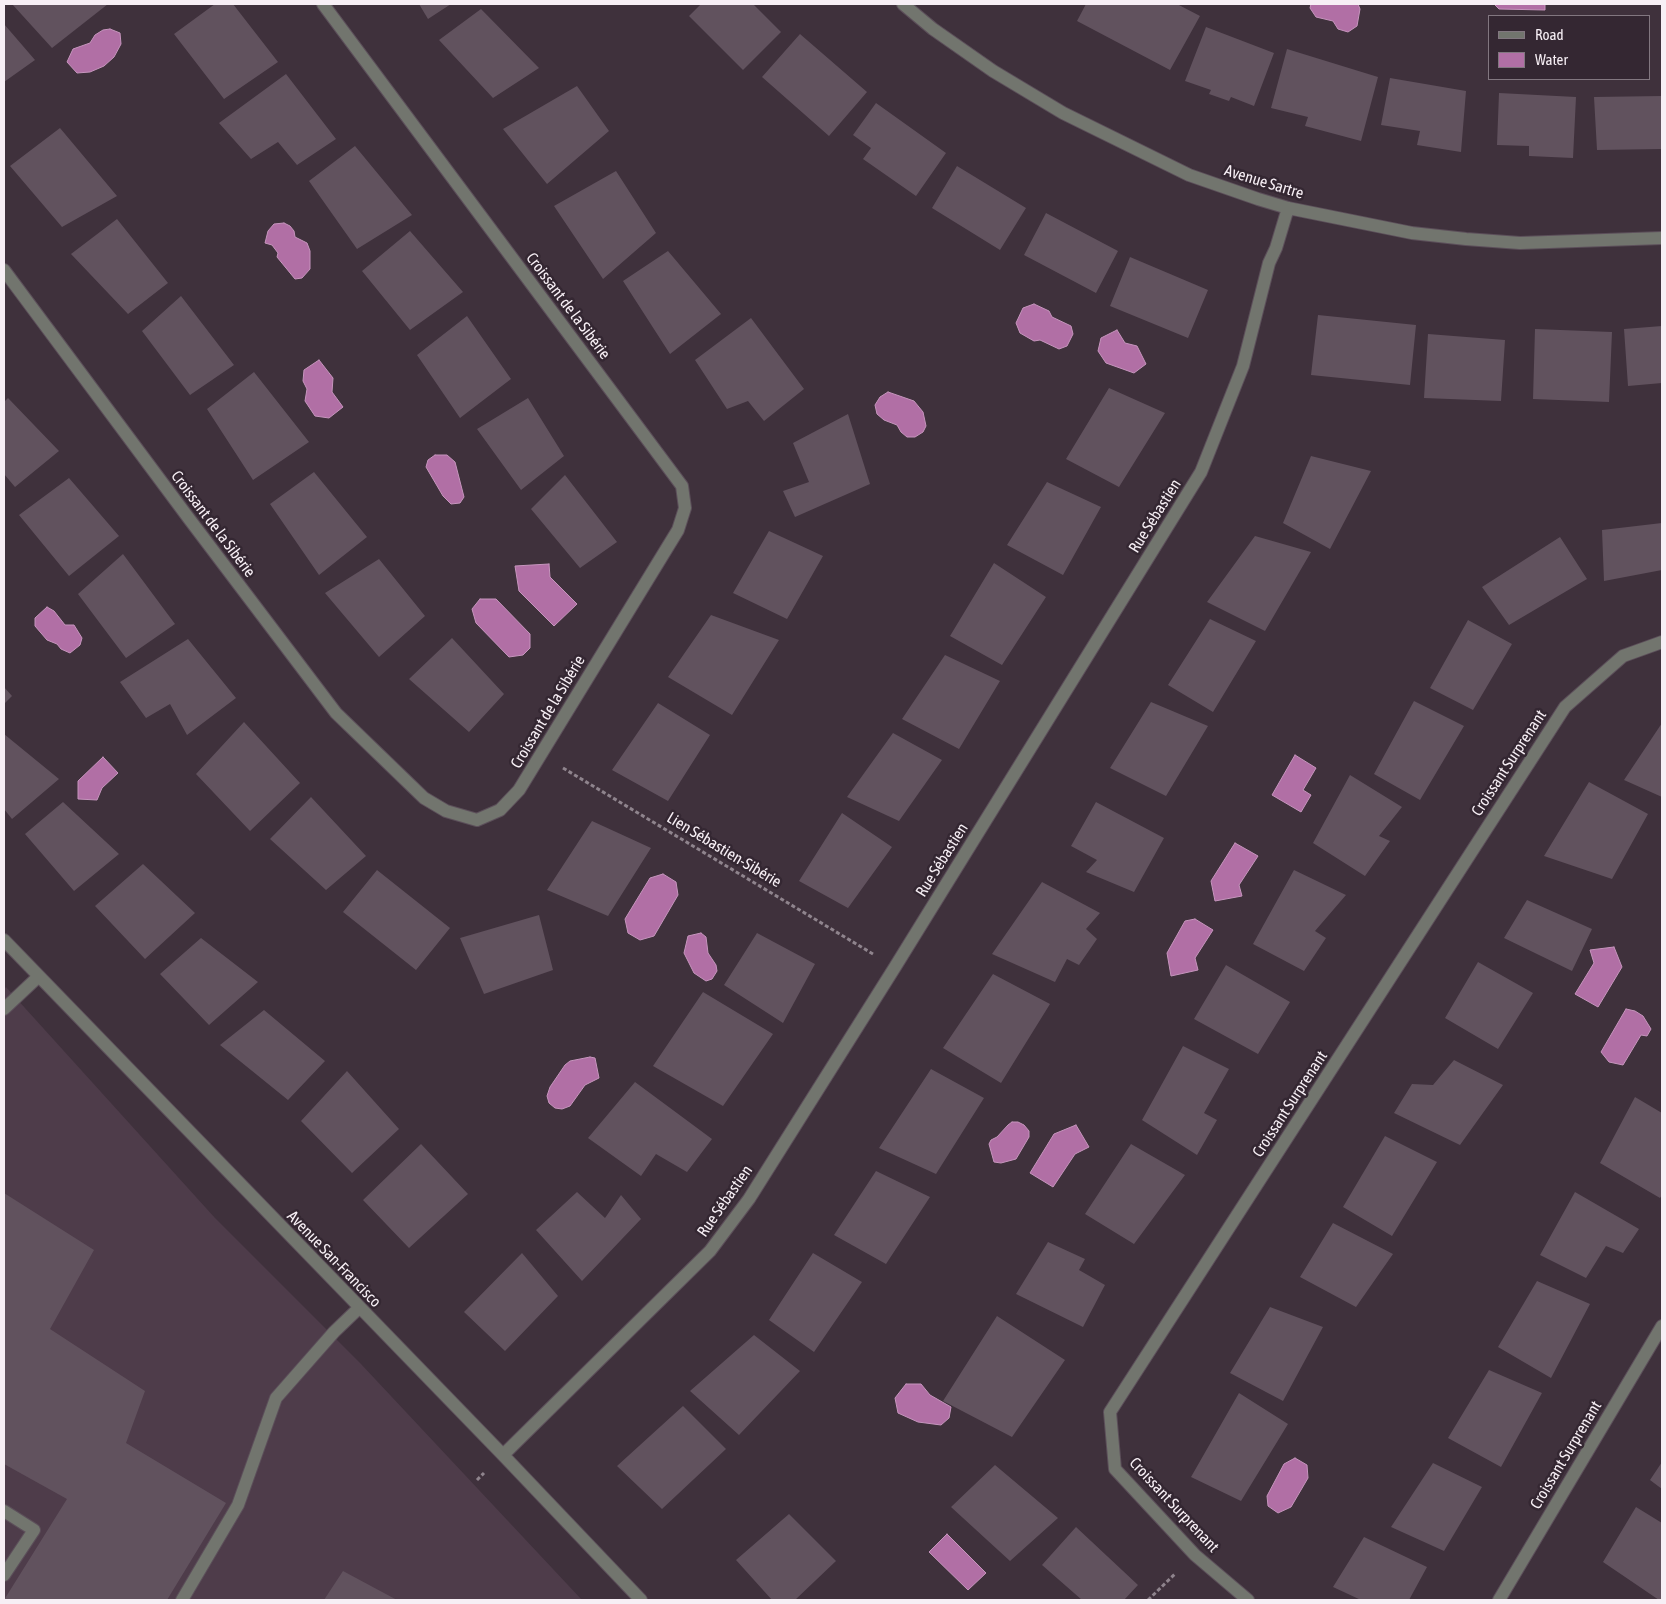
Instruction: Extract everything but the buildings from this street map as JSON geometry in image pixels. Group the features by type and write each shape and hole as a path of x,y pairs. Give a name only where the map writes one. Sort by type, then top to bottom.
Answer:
{"street":[{"name":"Croissant de la Sibérie","path":"4,270 336,713 424,798 446,811 476,820 500,810 519,790 678,530 685,508 682,486 322,4"},
{"name":"Avenue Sartre","path":"903,4 993,71 1063,113 1189,175 1288,208 1412,233 1466,240 1520,243 1662,238"},
{"name":"Rue Sébastien","path":"503,1455 710,1251 749,1199 1201,472 1243,366 1269,263 1276,248 1288,208"},
{"name":"Croissant Surprenant","path":"1248,1600 1196,1555 1115,1469 1110,1412 1565,708 1623,656 1662,642"},
{"name":"Avenue San-Francisco","path":"4,940 503,1455 639,1600"},
{"path":"4,1009 38,977"},
{"path":"182,1600 238,1505 276,1398 334,1332 359,1308"},
{"name":"Croissant Surprenant","path":"1498,1600 1662,1326"},
{"path":"4,1511 34,1530 4,1575"}],"path":[{"name":"Lien Sébastien-Sibérie","path":"541,754 895,967"},
{"path":"1148,1600 1176,1572"}],"shaded area":[{"path":"6,987 215,1218 361,1364 582,1600 4,1600 4,990"}],"water":[{"path":"1311,4 1358,4 1360,9 1357,26 1348,32 1338,29 1333,21 1316,17 1310,8"},
{"path":"1494,4 1545,4 1545,10 1499,9"},
{"path":"110,29 120,33 121,44 114,57 104,66 90,72 77,73 67,62 73,49 90,43 95,35 103,30"},
{"path":"284,223 294,231 295,237 307,243 310,251 310,269 302,278 295,279 277,257 278,253 272,245 265,243 268,231 274,224"},
{"path":"1034,304 1049,311 1052,317 1071,326 1073,334 1067,346 1059,349 1040,340 1034,341 1020,333 1016,323 1023,308"},
{"path":"1117,330 1125,343 1137,346 1146,364 1134,373 1106,363 1098,351 1101,338"},
{"path":"319,360 333,378 332,392 343,407 329,418 315,416 305,401 307,389 303,381 304,370"},
{"path":"888,392 914,401 923,412 926,426 923,432 915,437 907,437 897,425 884,420 877,414 875,405 880,397"},
{"path":"435,455 447,455 455,462 464,497 460,503 451,504 443,496 426,467 428,460"},
{"path":"549,564 550,577 577,604 554,626 519,591 515,566"},
{"path":"480,599 496,599 530,634 530,648 523,655 509,657 476,623 472,609"},
{"path":"47,607 54,611 65,625 74,625 82,638 80,645 70,653 47,640 35,626 35,618"},
{"path":"1295,755 1316,768 1303,790 1311,795 1301,812 1272,795"},
{"path":"103,757 118,773 102,788 97,800 78,799 78,781"},
{"path":"1235,843 1258,856 1239,885 1242,896 1215,901 1211,881"},
{"path":"663,874 676,882 678,895 654,936 640,940 628,933 625,919 650,878"},
{"path":"1195,919 1213,930 1195,958 1198,970 1171,976 1167,953 1185,921"},
{"path":"701,933 706,937 708,953 716,965 717,971 712,979 706,981 694,973 684,953 688,936"},
{"path":"1614,947 1622,967 1598,1007 1575,994 1594,963 1590,950"},
{"path":"1626,1009 1635,1011 1643,1016 1651,1029 1647,1036 1641,1035 1623,1065 1609,1062 1601,1052"},
{"path":"590,1057 595,1058 599,1078 585,1085 570,1106 562,1109 555,1108 549,1103 547,1096 550,1087 565,1065 570,1061"},
{"path":"1012,1122 1024,1125 1029,1131 1029,1137 1016,1159 1001,1163 994,1162 989,1144 991,1140 997,1137"},
{"path":"1076,1125 1089,1147 1075,1154 1053,1187 1030,1173 1054,1134"},
{"path":"906,1384 921,1384 930,1395 951,1407 949,1418 941,1425 918,1422 898,1413 895,1398"},
{"path":"1295,1458 1307,1465 1308,1478 1291,1507 1278,1513 1268,1506 1267,1496 1284,1464"},
{"path":"947,1534 986,1573 968,1590 929,1552"}]}
